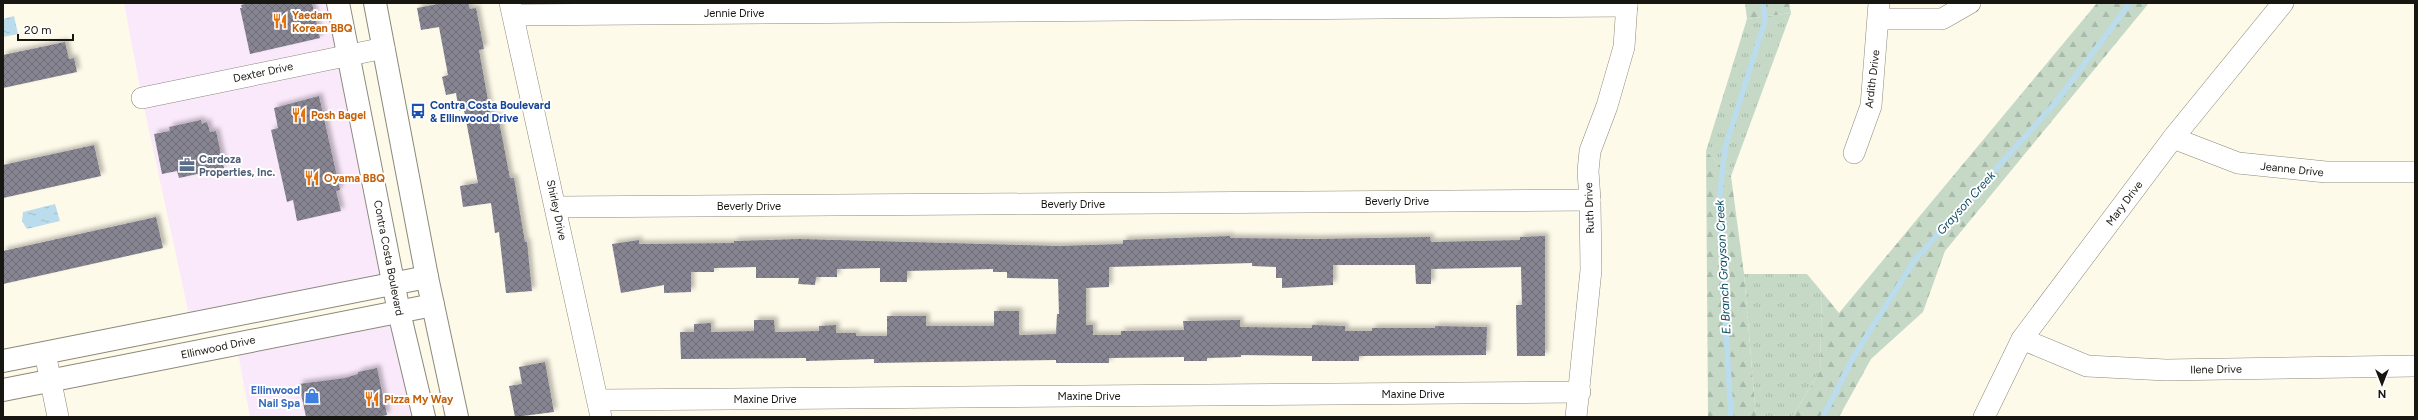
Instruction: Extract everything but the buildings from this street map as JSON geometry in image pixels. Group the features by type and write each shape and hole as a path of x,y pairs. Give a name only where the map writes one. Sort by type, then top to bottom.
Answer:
{"street":[{"name":"Contra Costa Boulevard","path":"338,3 399,312 424,417"},
{"path":"375,3 427,277 457,417"},
{"path":"1879,11 1942,18 1970,3"},
{"name":"Mary Drive","path":"1984,417 2022,339 2173,138 2283,3"},
{"name":"Jennie Drive","path":"511,9 1627,4"},
{"name":"Ruth Drive","path":"1576,417 1580,392 1591,270 1588,171 1590,151 1607,106 1624,47 1627,4"},
{"name":"Shirley Drive","path":"511,9 599,409"},
{"name":"Ardith Drive","path":"1854,153 1871,106 1879,11"},
{"name":"Dexter Drive","path":"142,98 349,54 384,48"},
{"name":"Jeanne Drive","path":"2173,138 2238,163 2326,172 2415,172"},
{"name":"Beverly Drive","path":"556,208 1590,200"},
{"path":"3,361 427,277"},
{"name":"Ellinwood Drive","path":"3,390 433,304"},
{"name":"Ilene Drive","path":"2022,339 2087,366 2166,370 2415,366"},
{"path":"45,353 58,417"},
{"name":"Maxine Drive","path":"599,409 1580,392"}],"shaded area":[{"path":"124,3 338,3 393,283 191,324 142,98"},
{"path":"399,312 424,417 250,417 236,343"}],"green space":[{"path":"1745,3 1789,3 1791,13 1747,19"},
{"path":"2097,3 2149,3 1945,251 1923,312 1871,359 1839,417 1792,417 1820,371 1822,292 1839,313"},
{"path":"1791,13 1731,176 1706,151 1747,19"},
{"path":"1706,151 1731,176 1744,274 1756,417 1708,417"},
{"path":"1744,274 1807,274 1822,292 1820,371 1792,417 1756,417"}],"water":[{"path":"14,16 18,34 3,37 3,19"},
{"path":"55,204 60,221 27,229 22,221 23,212"}],"waterway":[{"name":"E. Branch Grayson Creek","path":"1731,417 1719,202 1725,148 1765,21 1763,3"},
{"name":"Grayson Creek","path":"1823,417 1854,356 1914,261 2056,102 2130,3"}],"place":[{"name":"Yaedam Korean BBQ","path":"280,21"},
{"name":"Contra Costa Boulevard & Ellinwood Drive","path":"418,111"},
{"name":"Posh Bagel","path":"299,115"},
{"name":"Cardoza Properties, Inc.","path":"187,165"},
{"name":"Oyama BBQ","path":"312,178"},
{"name":"Ellinwood Nail Spa","path":"312,396"},
{"name":"Pizza My Way","path":"372,399"}]}
